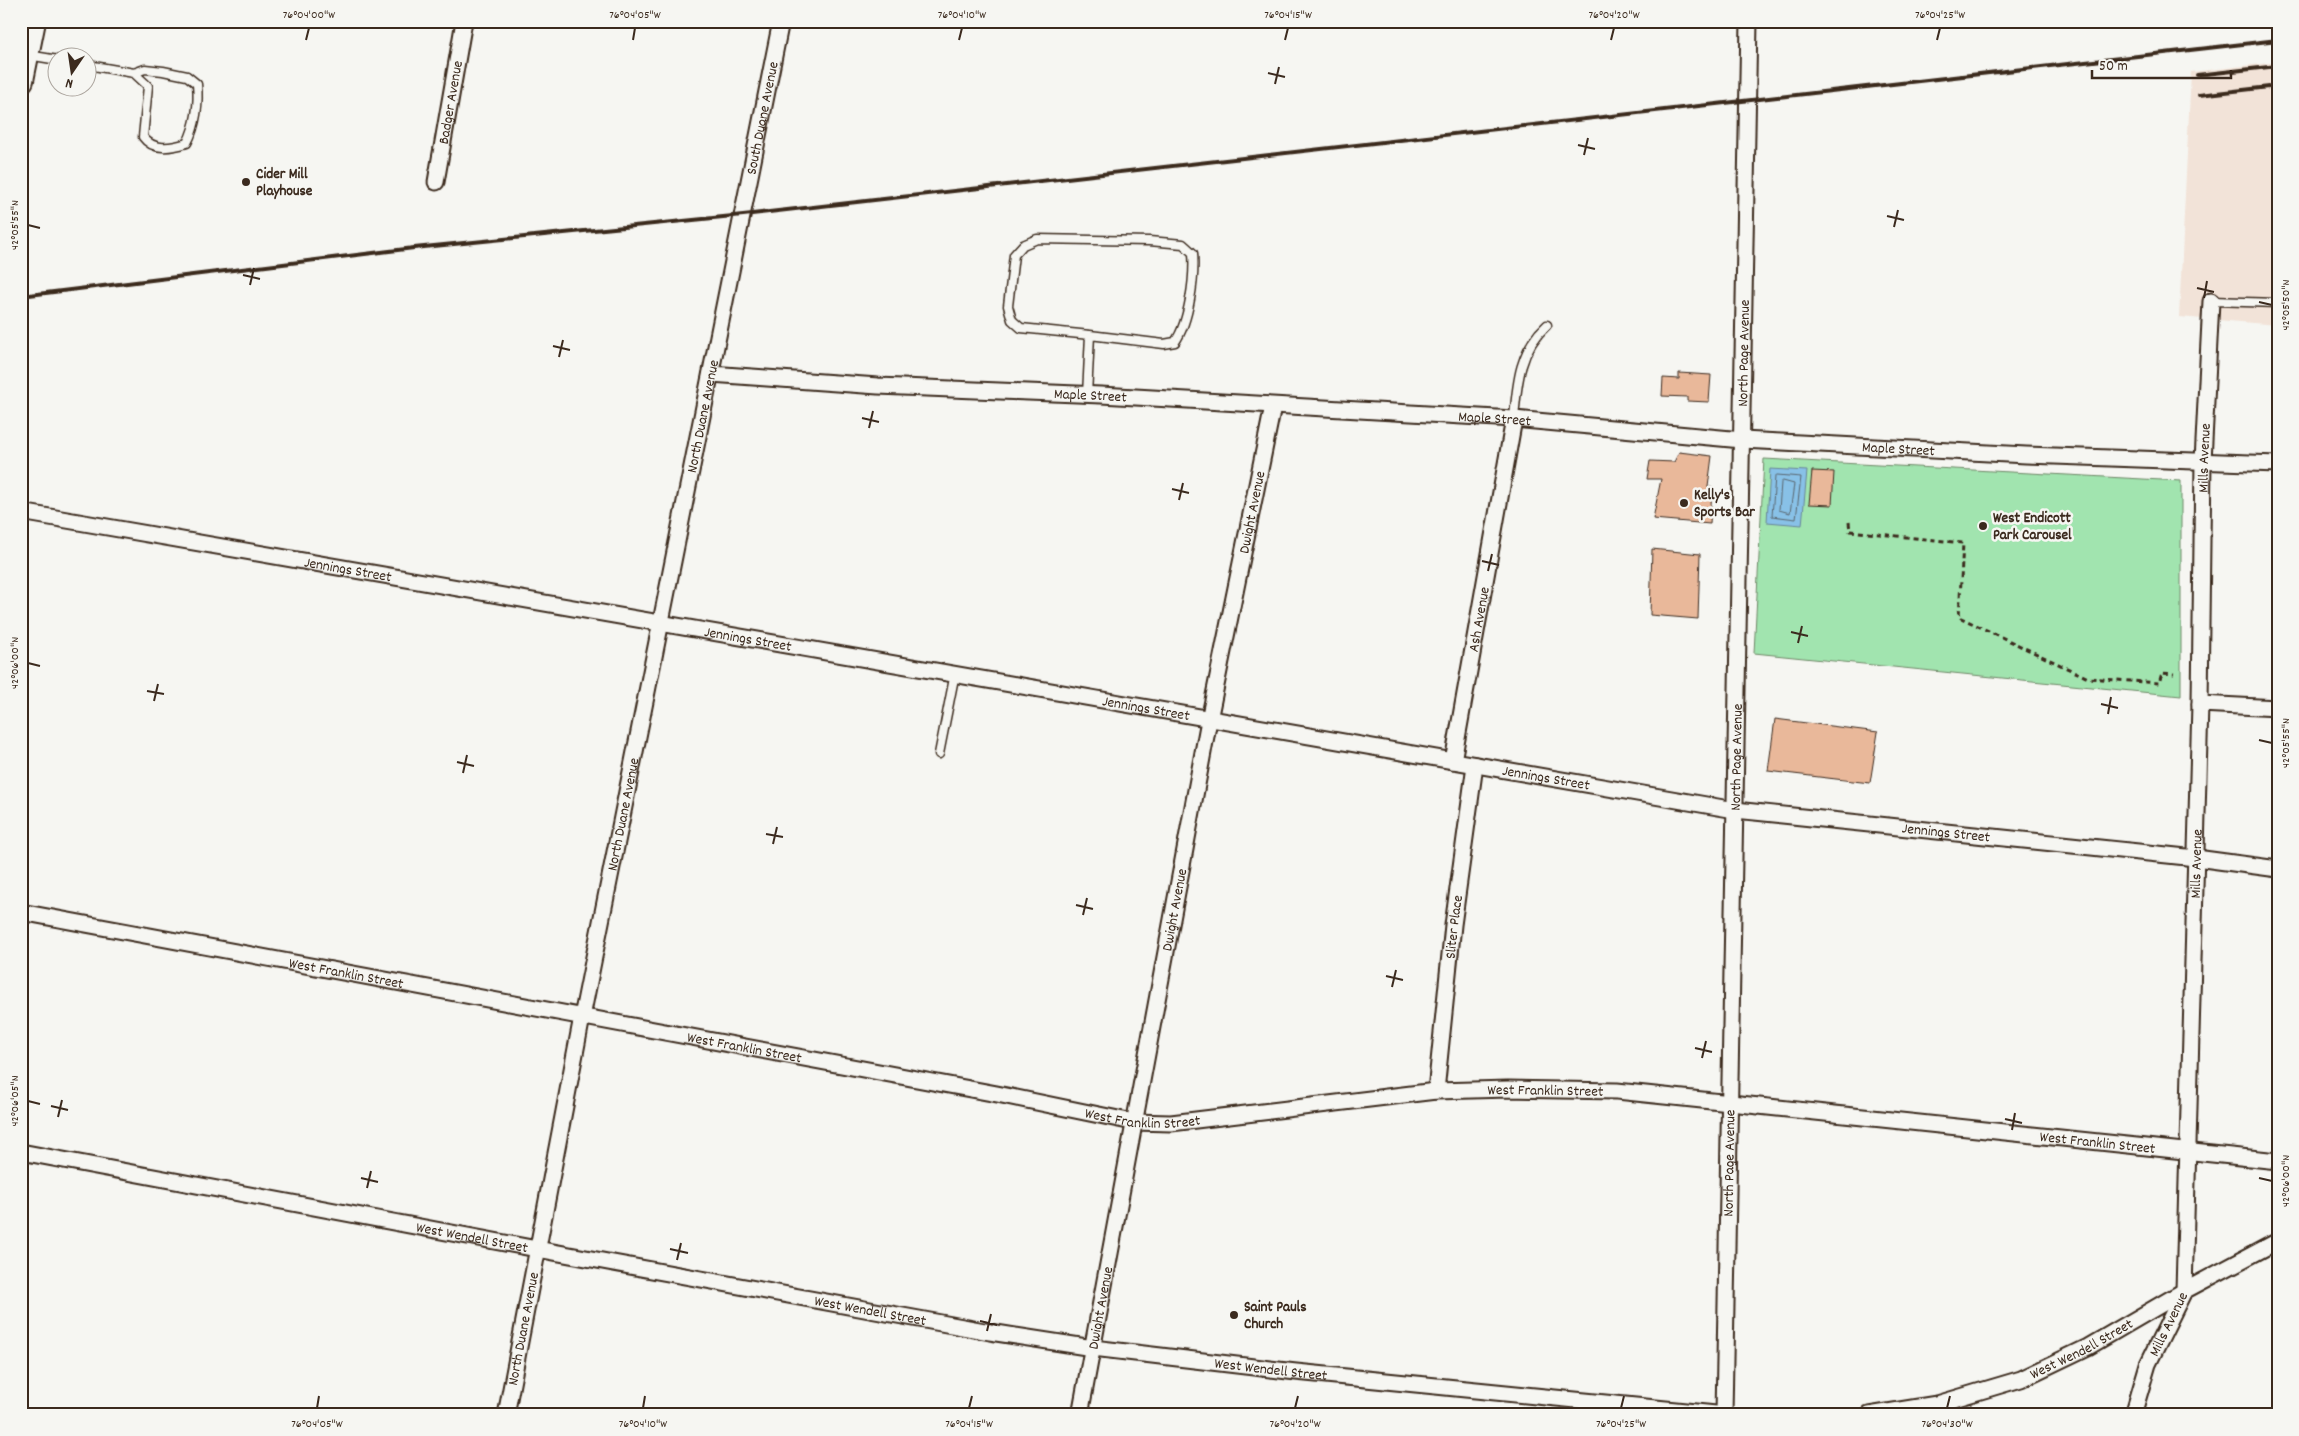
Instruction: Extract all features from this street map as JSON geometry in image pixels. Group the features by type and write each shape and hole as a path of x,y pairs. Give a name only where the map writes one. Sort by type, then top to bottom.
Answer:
{"main road":[{"path":"21,80 33,21"}],"street":[{"name":"Badger Avenue","path":"436,182 464,21"},
{"name":"South Duane Avenue","path":"744,215 781,21"},
{"name":"North Page Avenue","path":"1725,1415 1749,21"},
{"name":"North Duane Avenue","path":"506,1415 660,622 744,215"},
{"name":"Mills Avenue","path":"2133,1415 2148,1364 2184,1291 2200,704 2203,461 2211,301"},
{"name":"Maple Street","path":"711,374 878,386 1086,395 1514,419 1742,440 2026,455 2278,464"},
{"name":"Dwight Avenue","path":"1080,1415 1209,720 1273,406"},
{"name":"Ash Avenue","path":"1453,761 1514,419"},
{"name":"Jennings Street","path":"21,512 1735,810 2196,858 2278,869"},
{"path":"2200,704 2278,708"},
{"name":"Sliter Place","path":"1436,1091 1453,925 1475,765"},
{"name":"West Franklin Street","path":"21,912 997,1094 1133,1122 1171,1123 1436,1091 1508,1089 1617,1091 2278,1161"},
{"name":"West Wendell Street","path":"21,1152 990,1332 1093,1348 1296,1372 1725,1415"},
{"name":"West Wendell Street","path":"1869,1415 1937,1404 2021,1378 2088,1347 2184,1291 2278,1240"}],"lane":[{"path":"26,55 48,58"},
{"path":"98,67 134,73 145,69 163,71 187,76 197,84 198,97 192,134 186,143 174,147 157,147 147,143 143,137 148,86 134,73"},
{"path":"1037,239 1149,241 1183,244 1192,253 1194,270 1184,323 1182,331 1175,342 1164,344 1090,335 1021,328 1012,320 1008,306 1014,255 1023,245 1037,239"},
{"path":"2211,301 2278,303"},
{"path":"1514,419 1518,373 1528,348 1537,334 1547,325"},
{"path":"1086,395 1090,335"},
{"path":"938,754 955,673"}],"path":[{"path":"1849,522 1850,531 1964,543 1959,617 2079,674 2088,678 2159,683 2162,674 2174,674"}],"shaded area":[{"path":"2278,62 2278,325 2179,317 2191,72"}],"green space":[{"path":"1764,459 2181,481 2181,696 1754,653"}],"water":[{"path":"1770,469 1807,471 1802,525 1767,522"}],"building":[{"path":"1679,373 1711,375 1709,402 1687,401 1687,397 1662,396 1663,378 1679,379"},
{"path":"1679,452 1712,456 1708,487 1712,487 1710,524 1653,519 1661,479 1647,479 1650,461 1674,462"},
{"path":"1812,471 1834,472 1832,505 1809,504"},
{"path":"1652,549 1700,554 1698,619 1650,615"},
{"path":"1775,719 1878,732 1870,783 1768,771"}],"railway":[{"path":"21,296 414,248 743,215 2278,40"},
{"path":"2197,75 2278,66"},
{"path":"2199,95 2278,86"}],"place":[{"name":"Cider Mill Playhouse","path":"246,182"},
{"name":"Kelly's Sports Bar","path":"1684,503"},
{"name":"West Endicott Park Carousel","path":"1983,526"},
{"name":"Saint Pauls Church","path":"1234,1315"}]}
